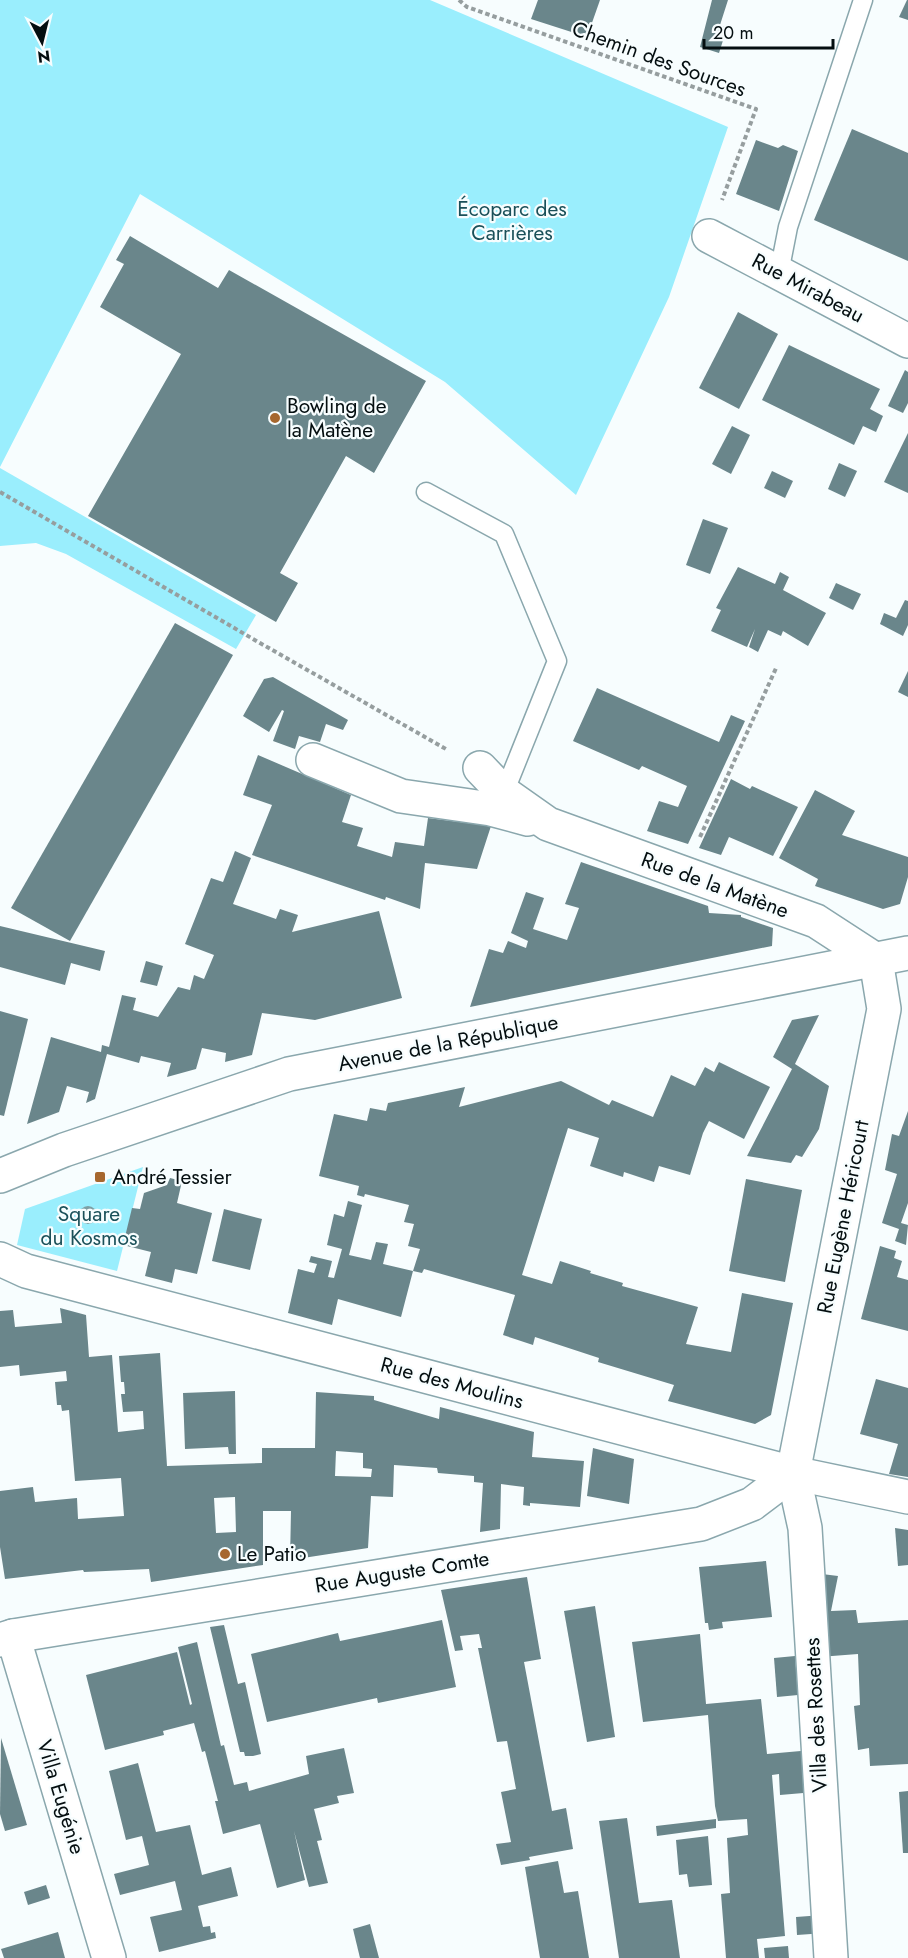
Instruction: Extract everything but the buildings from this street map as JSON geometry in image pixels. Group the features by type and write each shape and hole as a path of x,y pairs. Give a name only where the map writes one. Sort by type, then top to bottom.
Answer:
{"street":[{"name":"Rue Mirabeau","path":"709,236 908,341"},
{"name":"Rue de la Matène","path":"313,760 400,796 491,809 548,824 816,921 876,960"},
{"name":"Rue de la Matène","path":"480,768 504,793 548,824"},
{"name":"Avenue de la République","path":"0,1176 64,1150 289,1074 908,953"},
{"name":"Rue Eugène Héricourt","path":"793,1473 884,1009 876,960"},
{"name":"Rue des Moulins","path":"0,1259 26,1271 793,1473 908,1497"},
{"name":"Rue Auguste Comte","path":"6,1638 701,1524 752,1504 793,1473"},
{"name":"Villa des Rosettes","path":"793,1473 805,1528 831,1958"},
{"name":"Villa Eugénie","path":"6,1638 109,1958"}],"lane":[{"path":"780,273 788,227 863,0"},
{"path":"426,492 504,534 557,661 504,793"}],"path":[{"name":"Chemin des Sources","path":"459,0 467,7 756,109 709,236"},
{"path":"0,492 480,768"},
{"path":"684,873 777,666"}],"green space":[{"name":"Écoparc des Carrières","path":"0,0 430,0 728,127 669,297 576,495 445,382 140,194 0,467"},
{"path":"0,468 256,615 236,649 66,554 36,543 0,546"},
{"name":"Square du Kosmos","path":"143,1167 117,1271 17,1245 25,1209"}],"place":[{"name":"Bowling de la Matène","path":"275,418"},
{"name":"André Tessier","path":"100,1177"},
{"name":"Le Patio","path":"225,1554"}]}
